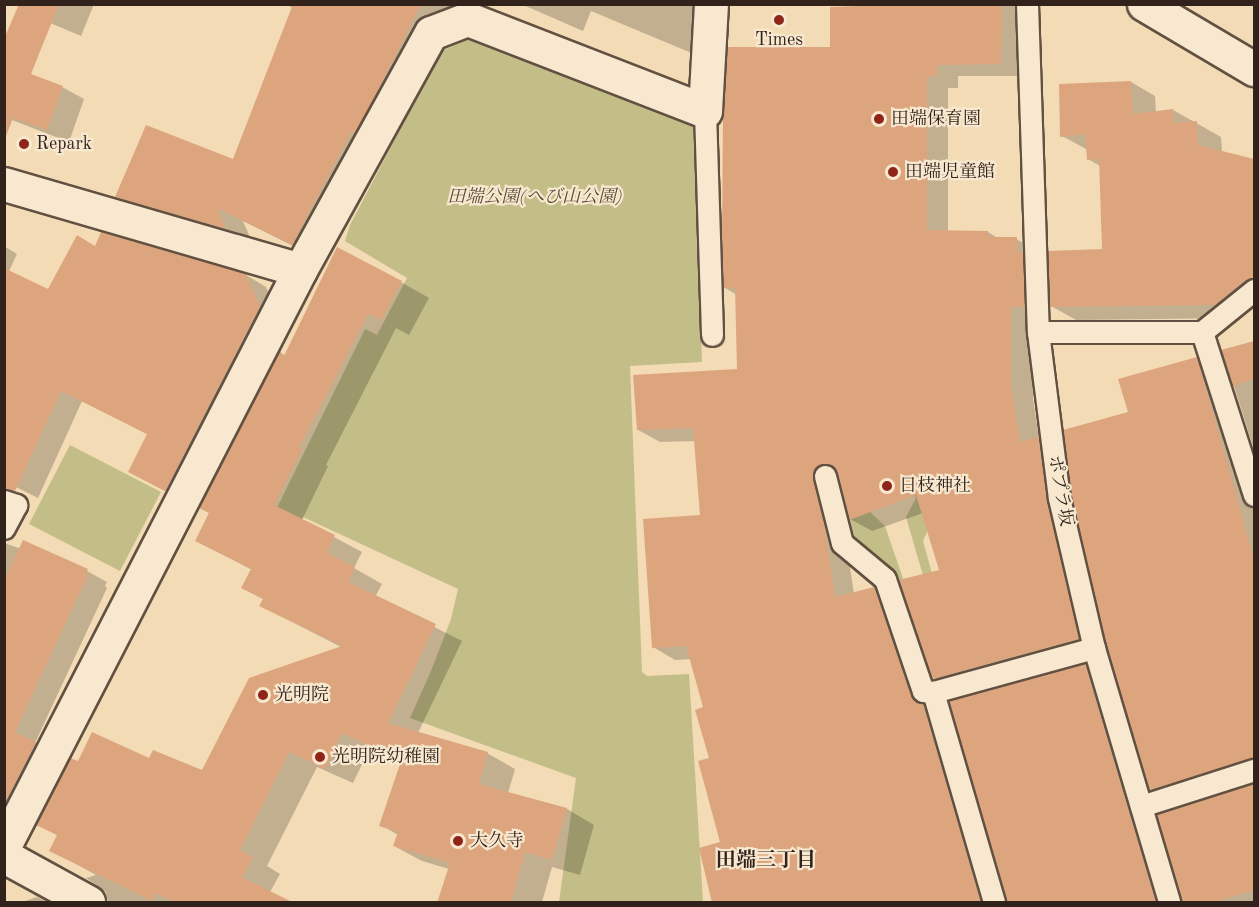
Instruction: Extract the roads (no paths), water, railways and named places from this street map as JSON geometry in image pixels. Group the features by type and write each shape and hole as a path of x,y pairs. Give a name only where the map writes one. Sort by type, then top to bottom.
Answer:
{"street":[{"path":"4,846 300,270 431,33 468,19 705,111 711,4"},
{"path":"1144,4 1254,69"},
{"path":"4,184 300,270"},
{"path":"4,856 88,903"}],"lane":[{"name":"ポプラ坂","path":"1027,4 1038,332 1059,498 1094,648 1169,903"},
{"path":"705,111 712,335"},
{"path":"1038,332 1202,332 1254,290"},
{"path":"1202,332 1254,495"},
{"path":"825,476 842,543 885,579 923,691 933,692 1094,648"},
{"path":"4,501 16,506 4,528"},
{"path":"933,692 994,903"},
{"path":"1141,806 1254,770"}],"place":[{"name":"Times","path":"779,20"},
{"name":"田端保育園","path":"879,119"},
{"name":"Repark","path":"24,144"},
{"name":"田端児童館","path":"893,172"},
{"name":"日枝神社","path":"887,486"},
{"name":"光明院","path":"263,695"},
{"name":"光明院幼稚園","path":"320,757"},
{"name":"大久寺","path":"458,841"}],"district":[{"name":"田端三丁目","path":"766,861"}],"park label":[{"name":"田端公園(へび山公園)","path":"535,197"}]}
